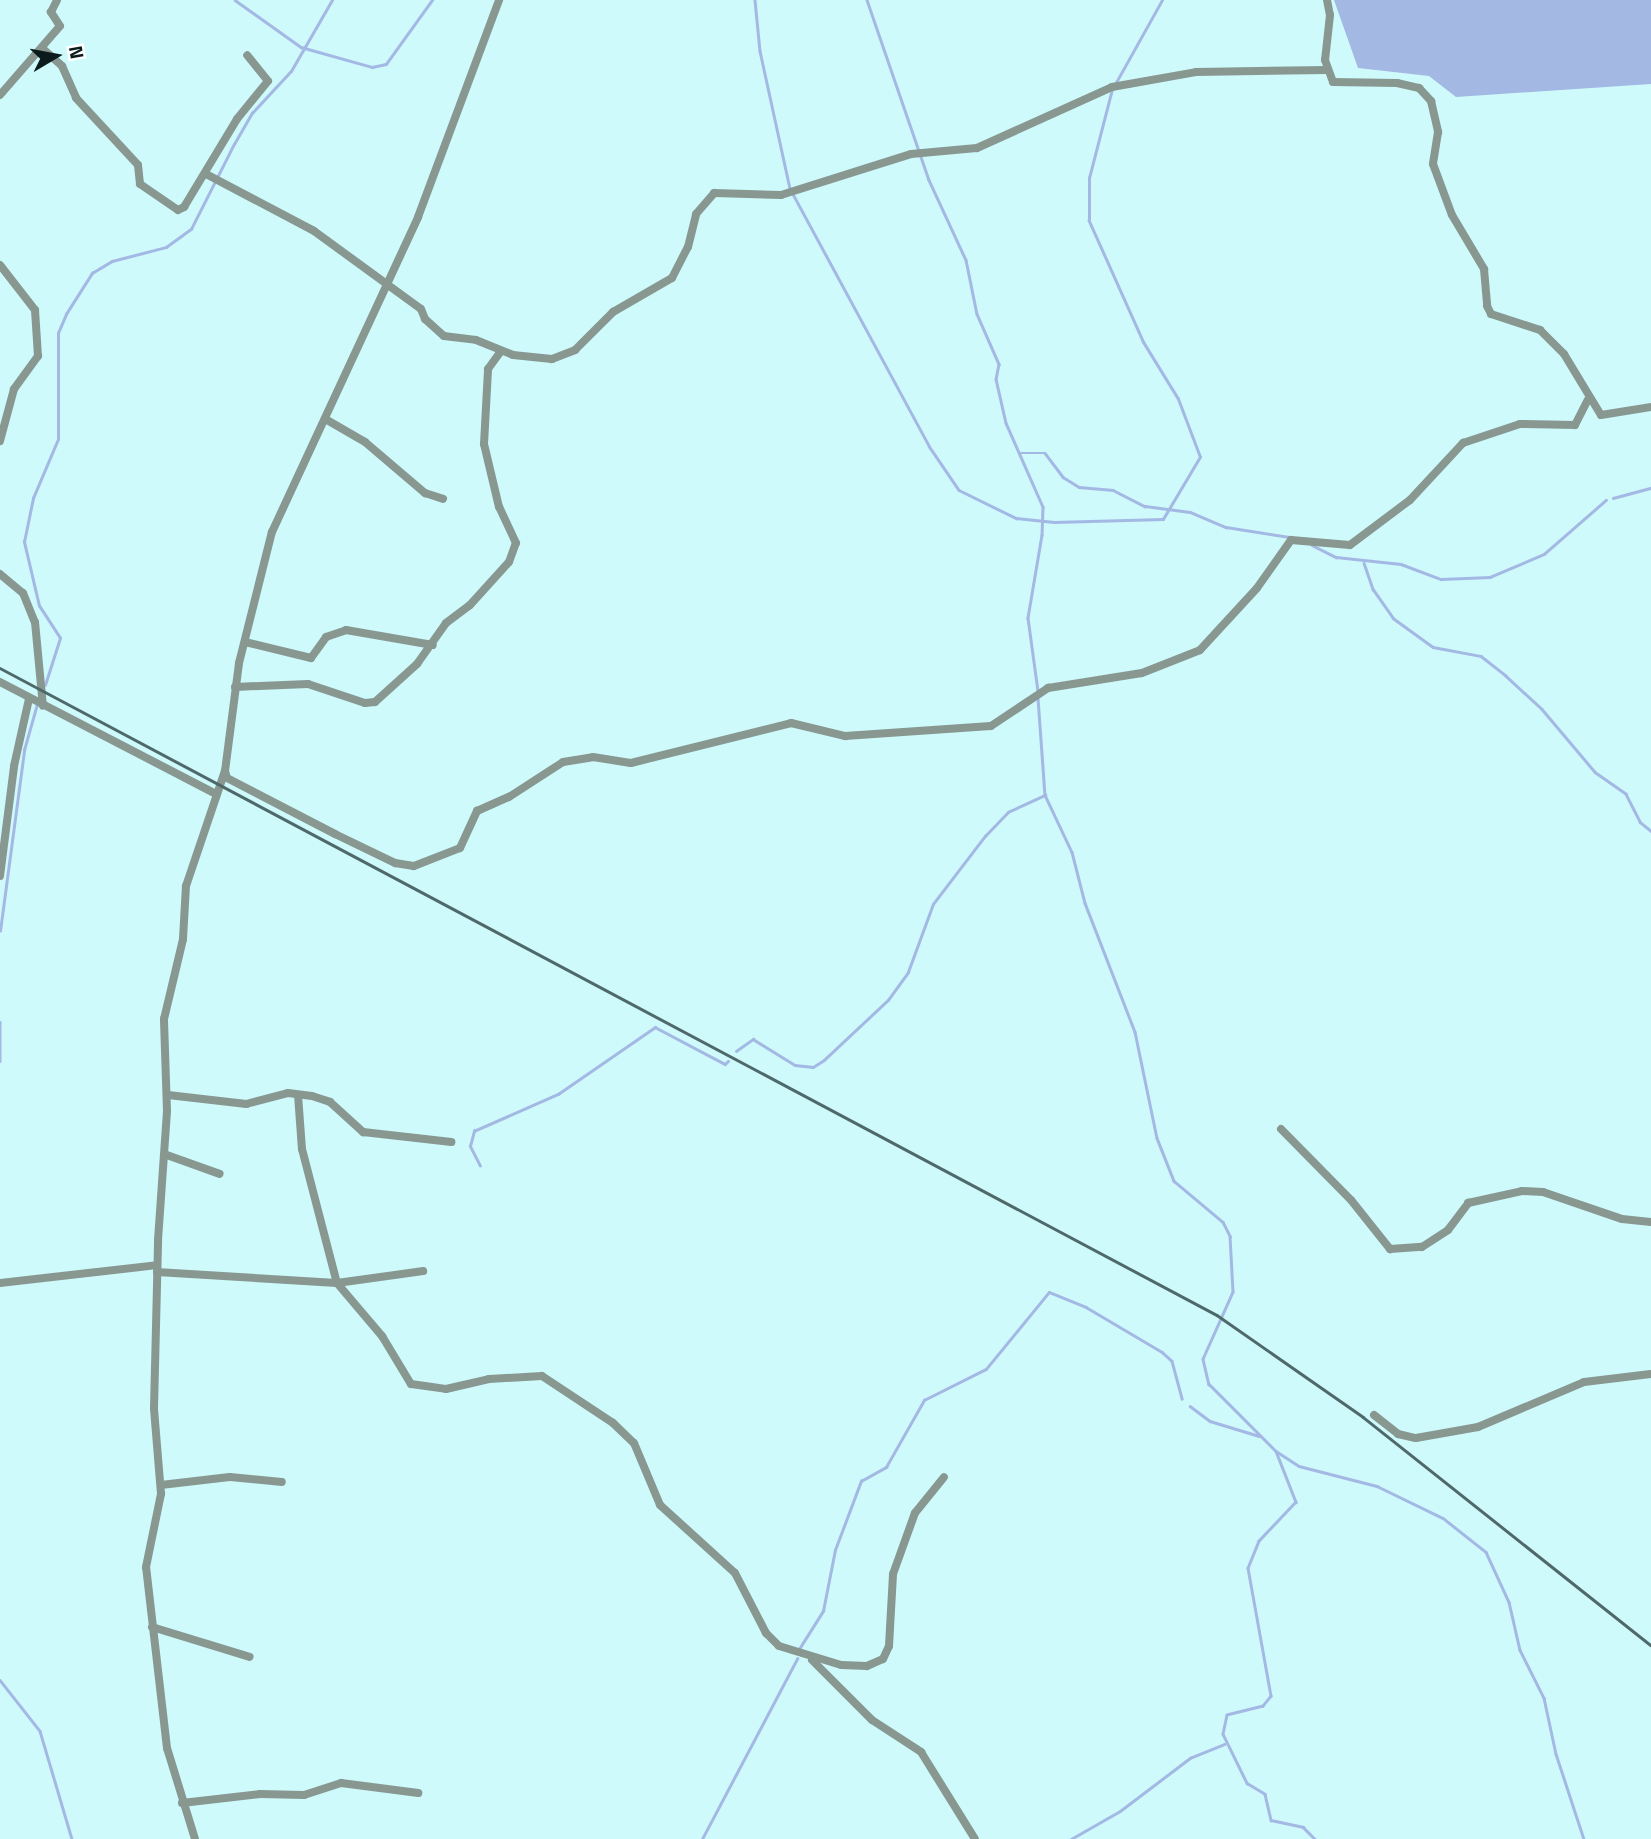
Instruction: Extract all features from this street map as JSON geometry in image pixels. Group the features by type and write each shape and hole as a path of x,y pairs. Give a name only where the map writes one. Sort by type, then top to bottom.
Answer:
{"street":[{"path":"0,95 60,26 51,12 57,0"},
{"path":"195,1839 167,1748 146,1567 161,1485 153,1408 157,1269 168,1095 166,1010 183,939 189,875 225,771 235,687 272,532 327,420 387,285 499,0"},
{"path":"1327,0 1330,15 1326,70 1337,83 1388,82 1419,88 1426,95 1438,132 1433,164 1452,215 1484,269 1487,306 1497,320 1540,330 1568,360 1588,400 1608,417 1651,407"},
{"path":"42,48 62,66 76,98 138,165 140,184 156,198 181,209 206,174 237,119 268,81 247,55"},
{"path":"206,174 314,231 421,309 425,319 444,336 476,340 501,351 561,357 582,344 613,312 664,285 684,257 696,214 714,193 781,195 911,154 977,148 1112,87 1196,72 1326,70"},
{"path":"0,265 35,310 38,356 14,389 0,441"},
{"path":"235,687 316,685 370,704 418,664 446,623 477,598 517,549 499,507 484,443 488,369 501,351"},
{"path":"225,771 227,778 335,834 395,863 414,866 460,848 477,811 509,797 525,783 563,762 593,757 631,763 791,723 845,736 991,726 1048,688 1142,673 1200,650 1256,588 1284,544 1291,540 1350,545 1403,507 1463,443 1520,424 1575,425 1588,400"},
{"path":"327,420 365,442 425,493 443,499"},
{"path":"0,574 23,593 35,622 43,706"},
{"path":"245,642 311,657 326,637 346,630 433,645"},
{"path":"0,682 216,794"},
{"path":"0,876 14,766 29,699"},
{"path":"168,1095 246,1104 298,1094 330,1102 363,1132 451,1142"},
{"path":"298,1094 302,1149 337,1283 382,1336 416,1387 446,1389 489,1379 542,1376 619,1428 634,1443 660,1505 735,1573 772,1640 812,1660 857,1667 876,1663 887,1653 893,1574 915,1513 944,1477"},
{"path":"1281,1129 1351,1200 1390,1249 1422,1247 1448,1230 1468,1203 1522,1191 1543,1192 1622,1219 1651,1222"},
{"path":"164,1154 220,1174"},
{"path":"0,1283 157,1269 337,1283 424,1271"},
{"path":"1374,1415 1398,1434 1416,1438 1486,1425 1584,1382 1651,1374"},
{"path":"161,1485 230,1477 282,1482"},
{"path":"152,1627 250,1657"},
{"path":"812,1660 872,1720 921,1752 975,1839"},
{"path":"182,1803 260,1794 296,1796 341,1783 418,1793"}],"water":[{"path":"1334,0 1651,0 1651,84 1456,97 1429,76 1358,68"}],"waterway":[{"path":"235,0 301,47 372,67 386,64 432,0"},
{"path":"45,685 60,638 39,606 24,542 33,498 58,439 58,333 66,314 92,273 112,261 166,247 191,229 252,113 291,71 332,0"},
{"path":"755,0 760,51 790,189"},
{"path":"867,0 929,180 966,260 977,314 999,364 996,379 1006,423 1043,507 1042,535 1028,618 1038,691"},
{"path":"1114,86 1162,0"},
{"path":"793,194 929,446 959,490 1016,518 1054,522 1163,519 1200,457 1178,399 1143,342 1089,221 1089,178 1112,89"},
{"path":"1021,453 1045,453 1063,477 1079,487 1113,490 1145,506 1190,512 1226,527 1289,537"},
{"path":"1613,498 1651,488"},
{"path":"1312,545 1336,557 1401,564 1441,579 1490,577 1544,554 1606,500"},
{"path":"1364,563 1373,589 1393,618 1433,647 1481,656 1505,675 1542,709 1595,772 1626,794 1640,822 1651,831"},
{"path":"1038,698 1045,795 1072,852 1085,903 1135,1032 1157,1138 1174,1181 1223,1222 1230,1236 1233,1292 1203,1359 1209,1384 1276,1451 1299,1466 1377,1486 1443,1518 1486,1552 1509,1602 1520,1650 1544,1698 1556,1754 1584,1839"},
{"path":"0,931 24,750 37,704"},
{"path":"736,1051 753,1039 795,1065 813,1067 824,1060 888,1000 908,972 933,904 985,836 1008,812 1045,795"},
{"path":"0,1022 0,1061"},
{"path":"480,1166 470,1146 474,1131 558,1094 655,1027 725,1064 728,1061"},
{"path":"799,1649 823,1611 835,1550 861,1481 886,1467 924,1400 986,1369 1049,1292 1086,1307 1162,1352 1172,1361 1182,1399"},
{"path":"1190,1406 1210,1421 1259,1436"},
{"path":"1276,1451 1296,1502 1259,1541 1248,1568 1271,1696 1263,1706 1227,1715 1223,1734 1247,1783 1265,1794 1271,1820 1303,1827 1315,1839"},
{"path":"702,1839 797,1659"},
{"path":"0,1680 40,1731 72,1839"},
{"path":"1071,1839 1120,1811 1190,1758 1224,1744"}],"railway":[{"path":"0,668 1217,1315 1363,1417 1651,1645"}]}
